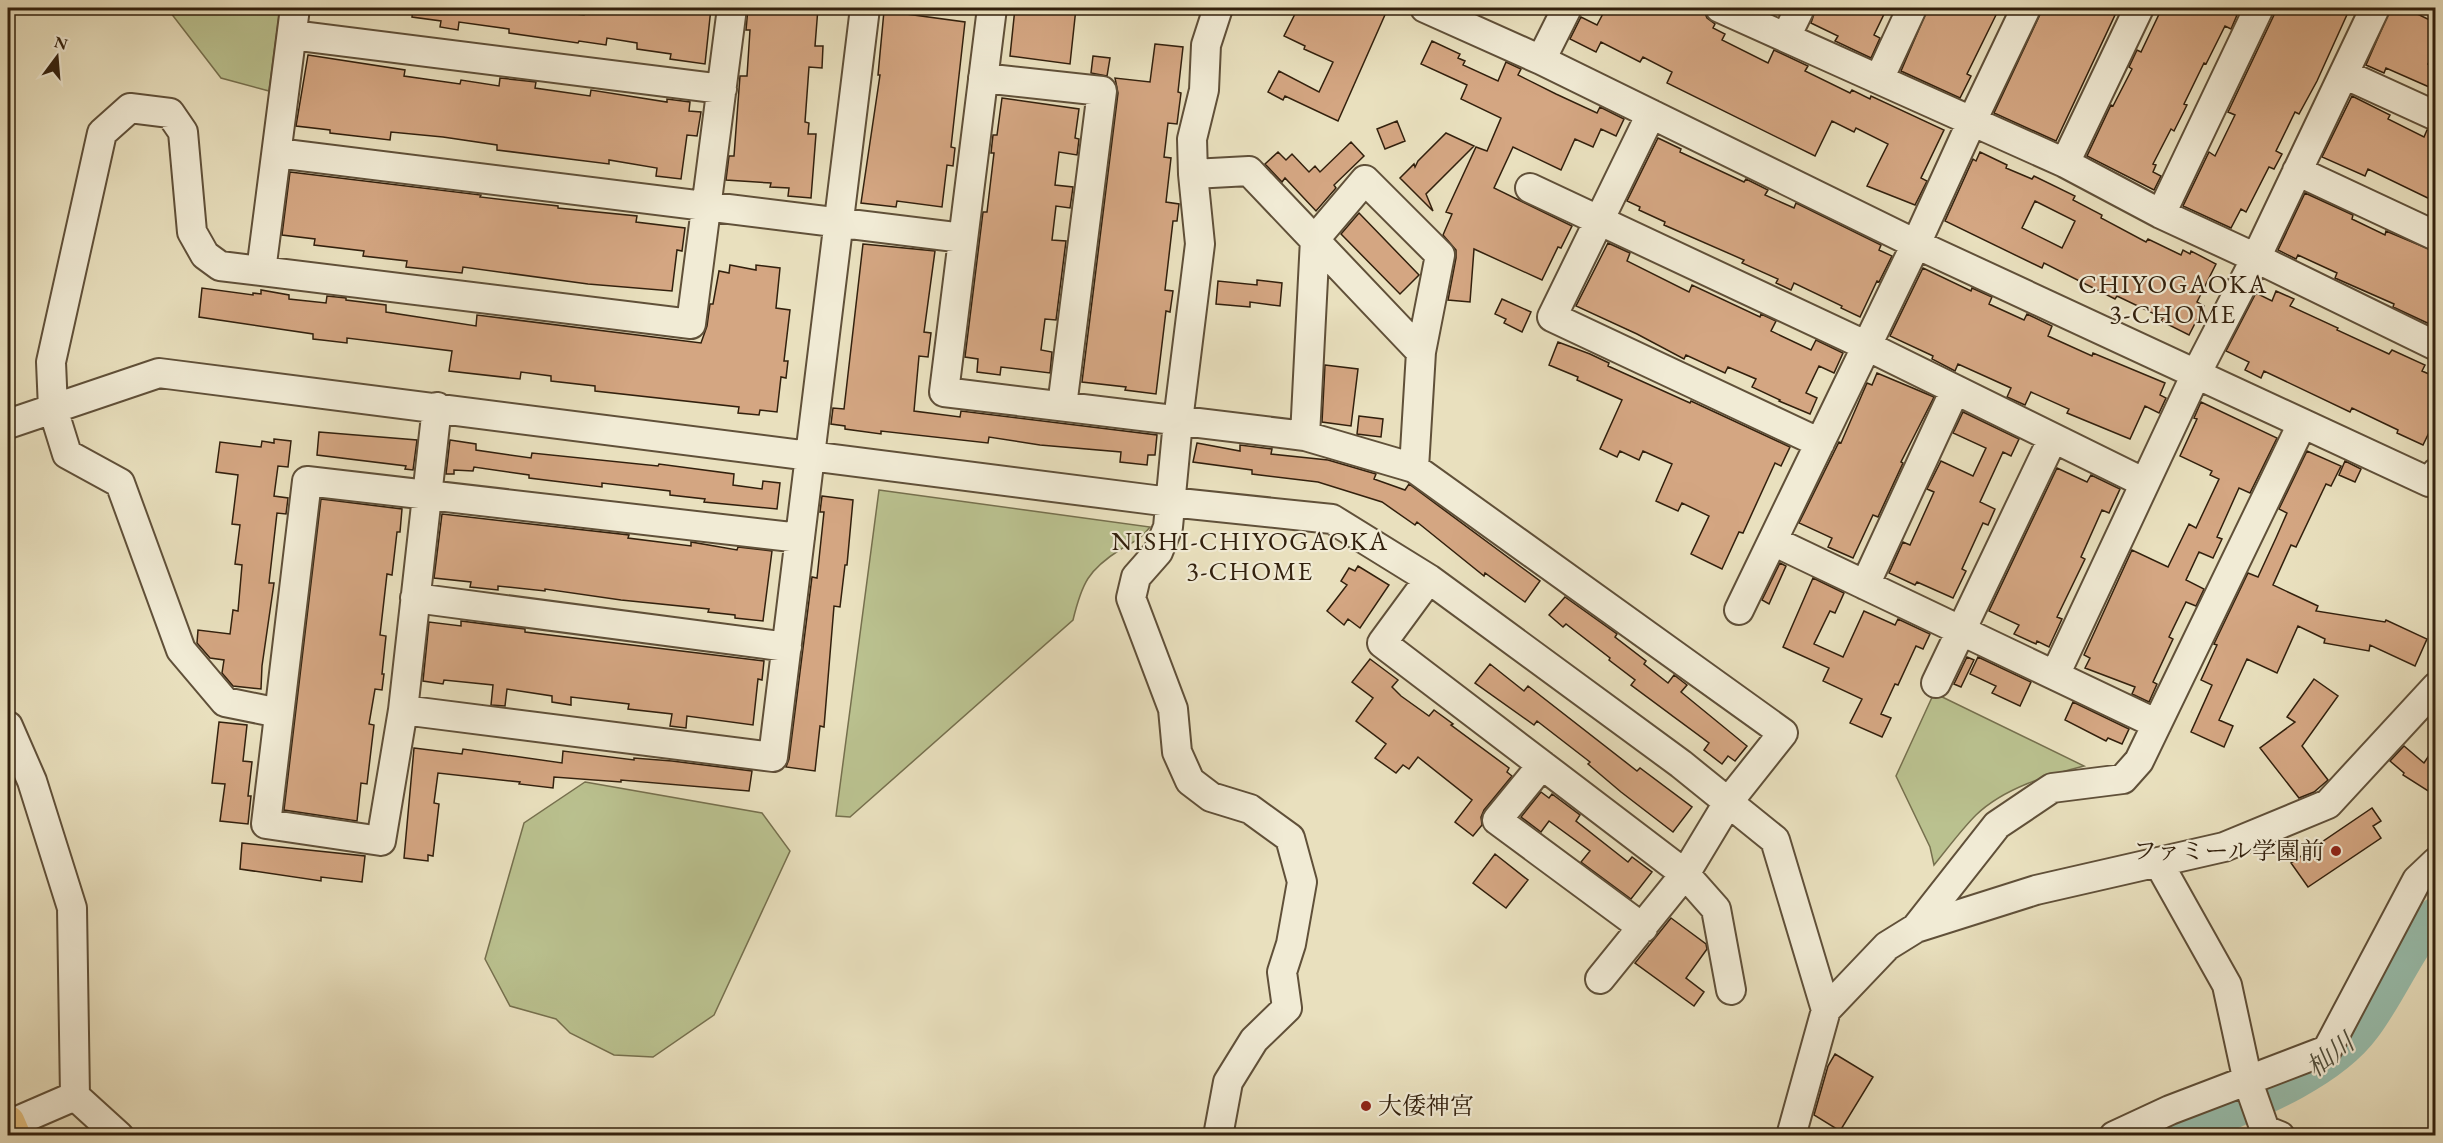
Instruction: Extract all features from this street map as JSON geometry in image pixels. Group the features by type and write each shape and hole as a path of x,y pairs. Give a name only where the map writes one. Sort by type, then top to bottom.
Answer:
{"street":[{"path":"279,713 225,702 180,650 120,483 66,454 52,409 51,362 102,133 130,108 170,114 183,132 192,232 205,255 220,266 691,324 732,8"},
{"path":"403,710 773,757 865,8"},
{"path":"992,8 944,392 1305,436 1414,468 1783,733 1729,801 1685,874 1600,979"},
{"path":"1218,8 1206,45 1204,90 1192,139 1200,244 1178,421 1168,527 1158,552 1136,577 1131,598 1173,709 1177,752 1190,781 1211,797 1250,808 1290,838 1302,882 1291,944 1282,972 1287,1008 1254,1040 1228,1082 1218,1136"},
{"path":"1425,8 1541,60 1916,244 2302,424 2429,482 2436,474"},
{"path":"1541,60 1567,8"},
{"path":"1720,8 2065,163 2161,214 2436,346"},
{"path":"1786,37 1800,8"},
{"path":"1879,79 1912,8"},
{"path":"1739,610 1916,244 2026,8"},
{"path":"2065,163 2139,8"},
{"path":"2161,214 2259,8"},
{"path":"2055,675 2196,374 2256,258 2375,8"},
{"path":"261,271 293,21 722,89"},
{"path":"2344,74 2436,116"},
{"path":"983,78 1102,91 1062,406"},
{"path":"1650,114 1552,318 1820,443"},
{"path":"277,153 963,238"},
{"path":"1193,174 1249,171 1422,352"},
{"path":"2297,171 2436,236"},
{"path":"1305,436 1316,239 1365,180 1440,255 1422,352 1414,468"},
{"path":"1530,188 1867,346 2145,483"},
{"path":"8,424 159,373 1170,502 1332,519 1429,579 1729,801 1775,840 1826,1010"},
{"path":"1865,585 1955,390"},
{"path":"437,407 427,495 416,598 403,710 381,841 266,824 308,481 427,495 800,538"},
{"path":"1916,928 1997,825 2052,788 2123,779 2139,761 2302,424"},
{"path":"1936,684 2053,438"},
{"path":"1773,541 2157,724"},
{"path":"1429,579 1382,643 1685,874 1716,909 1731,990"},
{"path":"416,598 787,647"},
{"path":"1791,1136 1826,1010 1887,946 1916,928 2036,890 2224,847 2328,804 2436,687"},
{"path":"8,726 32,782 72,908 75,1096 119,1136"},
{"path":"1542,765 1497,820 1643,928"},
{"path":"2114,1136 2170,1110 2327,1050 2417,880 2436,861"},
{"path":"2158,862 2227,985 2248,1082 2265,1130 2280,1136"},
{"path":"9,1127 75,1096"}],"green space":[{"path":"167,8 280,8 269,91 221,78"},
{"path":"879,490 1150,527 1140,538 1101,564 1088,578 1073,620 850,817 836,816"},
{"path":"1934,693 2084,766 2041,778 2000,797 1976,815 1934,865 1930,847 1896,776"},
{"path":"585,782 762,813 790,851 714,1015 653,1057 614,1055 570,1033 556,1019 510,1006 485,959 524,823"}],"building":[{"path":"413,8 516,8 584,15 584,8 711,8 705,64 670,59 671,54 637,49 637,43 607,38 606,45 509,33 509,29 459,22 458,30 440,27 441,21 412,17"},
{"path":"748,8 818,8 815,46 823,46 822,68 809,67 805,122 809,123 808,134 816,134 811,198 788,196 789,188 770,187 771,183 726,180 729,156 734,156 740,76 747,76 750,30 746,30"},
{"path":"1015,8 1076,8 1070,64 1010,56"},
{"path":"1298,8 1388,8 1338,121 1285,96 1283,100 1268,92 1279,71 1319,92 1333,62 1304,49 1305,46 1284,36"},
{"path":"1606,8 1696,8 1704,11 1707,18 1715,24 1713,28 1725,34 1722,40 1768,63 1774,50 1808,66 1805,71 1850,93 1852,90 1870,99 1871,96 1944,130 1921,178 1927,181 1915,205 1867,186 1888,144 1856,128 1854,132 1832,121 1815,156 1667,83 1672,72 1643,57 1640,62 1601,42 1596,52 1570,39 1581,17 1597,25"},
{"path":"1816,8 1887,8 1874,35 1880,38 1871,58 1835,41 1838,36 1811,23"},
{"path":"1928,8 1985,8 1997,13 1967,74 1971,76 1960,98 1901,71"},
{"path":"2043,8 2101,8 2115,15 2056,141 1994,113"},
{"path":"2162,8 2222,8 2237,15 2231,29 2225,26 2206,64 2204,63 2174,131 2171,129 2153,164 2156,165 2153,172 2161,176 2154,190 2087,156 2111,105 2113,106 2132,69 2129,67 2137,50 2141,52"},
{"path":"2275,8 2350,8 2317,81 2299,114 2295,112 2276,151 2282,154 2274,169 2269,167 2246,212 2241,209 2231,228 2183,206 2209,152 2215,156 2235,115 2228,112 2274,15"},
{"path":"2391,8 2413,8 2411,11 2436,23 2436,47 2428,64 2436,67 2436,90 2386,68 2384,73 2366,65"},
{"path":"884,11 965,22 951,147 955,148 953,166 947,165 942,207 897,201 896,207 861,203 880,75 878,75"},
{"path":"1432,41 1460,54 1458,58 1465,61 1463,65 1498,81 1506,62 1521,69 1518,75 1556,94 1597,113 1600,107 1624,119 1616,136 1601,129 1593,147 1575,139 1561,170 1513,147 1494,188 1572,226 1561,248 1558,247 1542,280 1474,249 1470,302 1448,300 1456,250 1443,235 1452,214 1446,212 1476,147 1487,151 1501,118 1461,99 1467,85 1421,64"},
{"path":"1155,44 1183,47 1177,124 1168,123 1164,157 1171,158 1166,202 1179,204 1177,221 1173,221 1165,290 1173,291 1170,312 1166,311 1156,394 1125,390 1126,387 1082,382 1118,93 1115,78 1150,82"},
{"path":"308,55 405,70 404,76 460,84 461,80 499,86 500,78 536,82 535,88 590,96 591,90 667,102 667,99 690,102 689,111 701,112 697,136 687,135 681,179 656,176 657,168 609,160 609,164 497,150 497,145 443,137 391,132 390,140 330,133 330,130 296,126"},
{"path":"1093,56 1110,58 1107,76 1091,73"},
{"path":"2352,96 2390,115 2388,119 2424,137 2427,130 2436,132 2436,202 2368,169 2365,176 2322,157"},
{"path":"1002,98 1079,109 1075,138 1079,139 1077,155 1059,152 1055,185 1073,187 1070,208 1056,206 1052,240 1066,241 1056,320 1045,319 1041,350 1052,352 1050,373 1001,367 1000,375 977,372 978,359 965,357 983,212 987,212 994,153 991,153 993,135 997,135"},
{"path":"1397,121 1405,141 1385,149 1377,129"},
{"path":"1446,133 1474,146 1426,194 1433,211 1400,178 1414,164 1415,167 1418,161"},
{"path":"1658,138 1681,149 1680,152 1744,182 1746,179 1768,190 1765,195 1794,208 1796,203 1881,245 1879,250 1892,256 1860,317 1794,283 1791,290 1776,283 1778,279 1742,263 1744,260 1664,225 1665,222 1639,210 1640,207 1627,201"},
{"path":"1351,142 1364,156 1334,185 1336,188 1316,211 1285,178 1282,182 1265,164 1278,152 1286,160 1292,154 1309,172 1315,166 1320,172"},
{"path":"1980,152 2007,165 2006,168 2032,179 2034,176 2075,196 2073,200 2146,242 2148,239 2181,255 2183,250 2190,254 2191,251 2216,264 2197,302 2204,306 2189,335 2161,321 2163,318 2117,296 2115,299 2044,263 2042,268 1945,221 1973,159 1976,161","holes":["2035,201 2075,221 2062,248 2022,228"]},
{"path":"290,172 481,195 480,197 558,206 558,208 637,216 636,222 685,228 682,251 677,250 672,291 588,284 463,267 462,273 406,267 407,261 363,256 364,251 314,245 315,239 282,235"},
{"path":"2305,193 2353,215 2352,219 2385,235 2386,231 2436,252 2436,327 2393,307 2394,304 2335,278 2337,273 2298,255 2296,259 2278,250"},
{"path":"1359,213 1419,275 1400,294 1341,234"},
{"path":"1608,243 1630,253 1627,261 1689,292 1692,285 1760,317 1761,314 1776,321 1771,331 1811,350 1816,340 1843,353 1834,373 1819,366 1806,393 1817,398 1810,414 1752,387 1756,379 1728,367 1725,373 1686,355 1684,359 1576,306"},
{"path":"863,244 935,251 924,332 931,333 928,357 919,356 914,411 960,417 961,411 1157,435 1155,455 1148,455 1147,465 1120,462 1121,452 1040,445 989,437 988,443 881,431 881,434 845,429 845,426 831,424 833,408 844,409"},
{"path":"730,265 756,270 756,265 780,268 776,308 790,310 784,361 788,361 786,378 781,377 777,412 760,410 759,415 738,413 739,407 595,391 595,386 551,381 551,376 521,372 520,379 449,371 452,351 347,338 347,343 313,339 313,334 199,317 202,288 253,295 253,293 261,294 261,290 289,295 289,299 326,303 327,296 346,298 346,300 386,305 386,312 476,326 477,315 701,343 707,326 710,304 713,304 719,271 729,273"},
{"path":"1923,268 1971,291 1972,288 1992,297 1989,304 2024,320 2027,314 2052,326 2048,336 2092,356 2093,353 2165,383 2160,395 2166,398 2159,413 2145,406 2130,439 2067,413 2069,409 2031,392 2025,405 2007,397 2011,388 1958,364 1955,371 1932,359 1933,356 1890,336"},
{"path":"1257,280 1282,283 1280,306 1250,302 1250,307 1216,304 1218,281 1257,285"},
{"path":"2276,291 2294,299 2290,306 2338,328 2337,330 2389,354 2392,350 2425,365 2422,371 2436,377 2436,418 2423,445 2352,408 2350,412 2264,371 2261,378 2245,370 2249,362 2226,351 2256,293 2272,301"},
{"path":"1502,299 1531,312 1522,332 1504,323 1506,319 1495,314"},
{"path":"1558,342 1590,354 1609,363 1608,366 1790,447 1781,466 1775,463 1743,533 1739,532 1722,569 1691,554 1709,516 1682,503 1678,511 1656,501 1672,464 1643,451 1639,460 1620,451 1617,457 1600,449 1622,400 1549,365"},
{"path":"1325,365 1358,369 1351,426 1322,422"},
{"path":"1877,373 1934,397 1901,462 1903,463 1878,517 1873,515 1853,558 1828,547 1832,538 1799,523 1839,442 1841,443 1867,383 1872,385"},
{"path":"2201,402 2277,438 2250,493 2239,488 2217,537 2222,539 2213,558 2199,552 2186,580 2204,589 2196,606 2186,602 2169,637 2173,639 2153,682 2157,684 2149,702 2132,694 2135,687 2085,668 2090,658 2084,655 2132,550 2168,567 2189,524 2196,528 2219,479 2210,475 2212,471 2180,456 2197,419 2194,418"},
{"path":"1963,412 2019,439 2011,456 2003,452 1980,502 1995,509 1988,525 1983,523 1962,569 1966,571 1953,598 1917,582 1915,585 1889,573 1903,542 1910,545 1934,492 1927,489 1941,461 1973,476 1986,448 1953,433"},
{"path":"1359,416 1383,419 1381,437 1357,434"},
{"path":"319,432 417,440 413,470 405,469 406,466 317,455"},
{"path":"274,439 291,441 288,467 278,466 274,496 288,498 286,514 277,513 269,583 274,583 262,666 261,689 233,686 222,673 224,660 210,658 197,643 198,630 230,634 233,610 238,611 242,565 235,564 240,525 232,524 238,475 216,472 220,442 261,447 262,441 274,443"},
{"path":"450,440 476,444 476,450 531,458 532,453 658,466 659,464 734,474 733,485 762,489 763,481 780,483 777,509 704,502 705,499 670,495 670,491 602,483 602,487 529,478 529,475 474,467 473,471 454,470 454,474 446,474"},
{"path":"1197,443 1240,451 1240,445 1272,449 1271,454 1328,460 1376,474 1374,479 1405,490 1409,484 1540,581 1525,602 1485,573 1484,576 1417,522 1415,525 1382,502 1318,482 1252,474 1252,470 1193,462"},
{"path":"2307,451 2341,466 2331,486 2326,484 2296,547 2291,545 2273,585 2318,606 2316,611 2385,622 2386,620 2427,639 2415,666 2370,645 2369,651 2324,643 2325,639 2298,626 2277,673 2247,659 2219,720 2233,726 2224,747 2191,732 2212,685 2201,680 2217,645 2214,644 2248,573 2258,577 2287,513 2279,509"},
{"path":"2345,461 2361,469 2355,482 2339,475"},
{"path":"2057,468 2087,482 2091,475 2120,489 2109,513 2102,510 2081,557 2085,559 2057,617 2062,619 2049,647 2014,634 2019,625 1989,611"},
{"path":"822,496 853,500 847,565 845,565 840,607 834,606 824,727 820,726 815,771 786,767 789,759 812,577 817,578 824,512 820,512"},
{"path":"321,499 402,509 392,575 387,574 380,635 386,636 382,690 375,689 369,724 374,725 367,784 361,783 357,821 284,810"},
{"path":"442,514 629,535 628,538 691,546 691,542 737,550 738,547 772,551 763,621 708,612 709,609 545,589 545,591 498,586 498,590 470,587 471,582 434,578"},
{"path":"1780,563 1786,566 1769,604 1762,600"},
{"path":"1358,566 1389,585 1360,628 1348,619 1344,625 1327,611 1347,585 1341,581 1349,568 1355,571"},
{"path":"1813,578 1844,593 1835,613 1830,611 1814,644 1843,657 1864,611 1895,625 1898,619 1930,634 1923,649 1916,646 1898,685 1895,684 1881,714 1891,718 1882,737 1850,723 1862,699 1823,681 1829,668 1783,647"},
{"path":"1565,597 1617,634 1615,637 1646,661 1644,664 1668,683 1674,675 1687,685 1681,692 1747,746 1735,761 1728,756 1722,764 1704,750 1709,743 1631,685 1635,680 1609,660 1610,658 1566,624 1563,627 1549,615"},
{"path":"461,621 525,629 525,632 764,661 762,680 758,679 753,725 687,716 686,728 670,726 672,714 628,709 629,704 571,697 571,705 552,702 552,696 507,689 505,706 491,705 493,685 444,680 443,684 423,681 429,622 461,626"},
{"path":"1967,657 1974,660 1961,687 1954,684"},
{"path":"1978,657 2031,682 2020,706 1992,693 1996,686 1970,674"},
{"path":"1370,659 1398,680 1392,687 1401,696 1429,716 1434,710 1509,768 1507,772 1512,776 1484,810 1481,817 1482,825 1473,836 1455,822 1472,800 1418,757 1409,769 1403,765 1396,773 1375,758 1386,744 1356,721 1373,698 1352,682"},
{"path":"1490,664 1524,691 1528,686 1637,771 1640,768 1692,807 1673,832 1621,792 1588,764 1590,762 1537,721 1534,725 1475,683"},
{"path":"2314,679 2338,696 2302,746 2328,780 2314,792 2299,798 2260,748 2295,722 2287,717"},
{"path":"2073,702 2129,729 2122,744 2108,738 2106,741 2065,720"},
{"path":"219,722 247,725 243,761 252,762 248,796 251,796 248,824 220,821 225,784 212,783"},
{"path":"2436,745 2436,796 2403,775 2404,773 2390,761 2404,746 2424,763"},
{"path":"414,748 462,754 463,749 562,763 563,751 752,771 749,791 621,780 621,782 554,777 553,788 438,773 434,803 439,804 433,856 428,855 428,861 404,858"},
{"path":"1541,792 1549,798 1552,794 1580,815 1576,821 1628,862 1632,857 1652,872 1631,899 1581,862 1590,851 1549,821 1541,832 1521,817"},
{"name":"ファミール学園前","path":"2372,808 2381,821 2373,826 2381,838 2308,887 2291,863"},
{"path":"242,843 365,856 362,882 321,877 321,881 240,869"},
{"path":"1495,854 1528,880 1506,908 1473,883"},
{"path":"1671,918 1706,944 1707,949 1686,978 1704,992 1694,1006 1635,963"},
{"path":"1835,1054 1873,1077 1840,1131 1814,1115 1828,1066"}],"waterway":[{"name":"杣川","path":"2173,1136 2276,1091 2326,1062 2346,1046 2373,1013 2416,941 2436,915"}],"place":[{"name":"ファミール学園前","path":"2336,851"},
{"name":"大倭神宮","path":"1366,1106"}],"district":[{"name":"CHIYOGAOKA 3-CHOME","path":"2173,299"},
{"name":"NISHI-CHIYOGAOKA 3-CHOME","path":"1250,556"}]}
